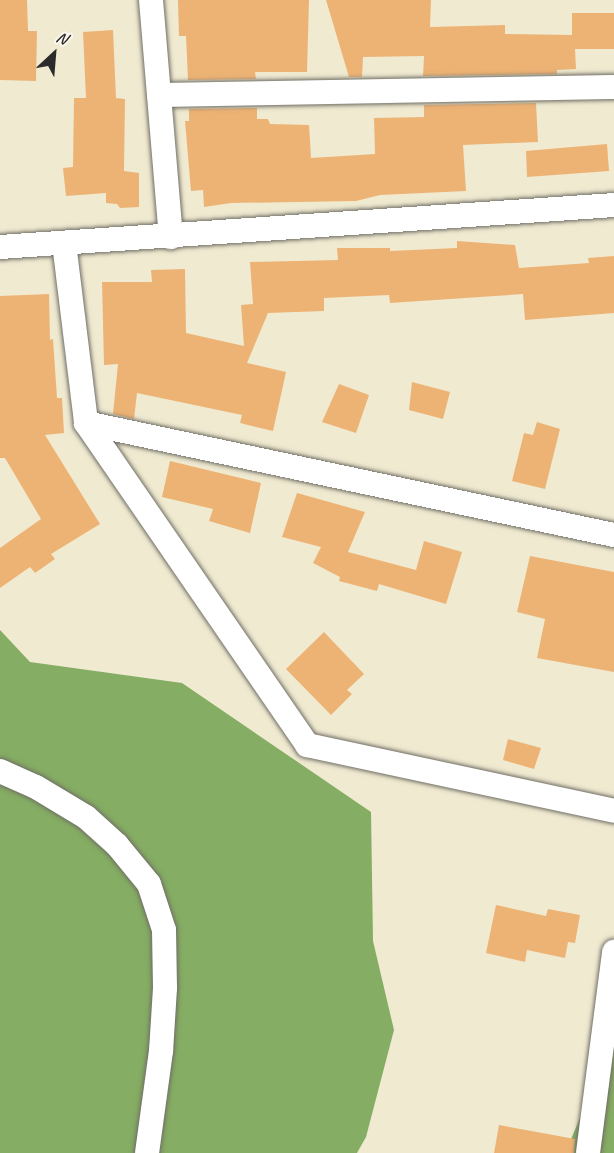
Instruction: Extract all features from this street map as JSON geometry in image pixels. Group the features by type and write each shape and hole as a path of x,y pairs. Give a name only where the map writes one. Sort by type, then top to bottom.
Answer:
{"street":[{"path":"151,0 171,237"},
{"path":"159,95 614,87"},
{"path":"0,247 614,205"},
{"path":"64,243 86,423 306,745 614,811"},
{"path":"86,423 614,535"},
{"path":"0,771 36,787 86,817 117,846 149,884 164,930 165,988 161,1051 147,1153"},
{"path":"588,1153 614,952"}],"green space":[{"path":"0,630 30,662 182,683 371,812 373,941 394,1030 366,1137 357,1153 0,1153"},
{"path":"614,1037 614,1153 568,1153 569,1144"}],"building":[{"path":"0,0 27,0 28,31 37,31 36,81 0,80"},
{"path":"178,0 309,0 307,72 255,72 256,79 188,80 186,36 179,36"},
{"path":"326,0 431,0 430,27 505,25 505,34 572,35 572,13 614,13 614,49 575,49 576,69 557,70 557,74 423,76 424,56 363,57 362,77 349,77"},
{"path":"113,30 116,98 125,99 124,171 139,173 139,207 120,208 117,204 106,203 106,193 66,196 63,168 73,167 74,98 86,98 83,32"},
{"path":"536,103 538,142 463,145 466,191 380,195 356,201 231,203 204,207 203,190 191,191 185,121 189,121 189,109 257,108 257,119 268,119 270,124 309,125 311,158 375,154 374,118 424,117 424,105"},
{"path":"607,144 609,171 527,177 526,151"},
{"path":"457,241 515,245 519,268 589,263 588,258 614,256 614,313 525,320 523,294 390,303 389,295 324,298 324,311 268,313 247,363 286,372 273,431 240,423 242,415 137,393 134,419 113,414 118,364 104,365 102,282 152,282 151,270 185,269 186,333 244,346 241,305 253,304 250,262 338,260 337,248 390,248 390,251 457,248"},
{"path":"49,294 50,340 53,339 57,398 62,398 64,433 45,435 100,524 51,554 55,559 35,573 30,567 0,588 0,548 41,519 5,458 0,458 0,296"},
{"path":"412,382 450,392 443,419 409,410"},
{"path":"339,384 369,395 356,433 322,422"},
{"path":"537,422 560,429 545,489 512,481 524,433 533,435"},
{"path":"170,461 261,483 250,533 209,521 213,509 162,497"},
{"path":"297,493 365,512 348,552 416,570 424,541 462,552 446,604 379,584 377,591 339,581 340,577 313,563 321,547 282,537"},
{"path":"530,556 614,572 614,672 537,658 545,619 517,612"},
{"path":"324,632 364,674 347,690 352,694 331,715 286,669"},
{"path":"508,739 541,748 534,769 503,760"},
{"path":"496,905 546,916 548,909 580,915 575,943 568,942 565,958 527,950 525,962 486,953"},
{"path":"499,1125 575,1139 574,1153 494,1153"}]}
